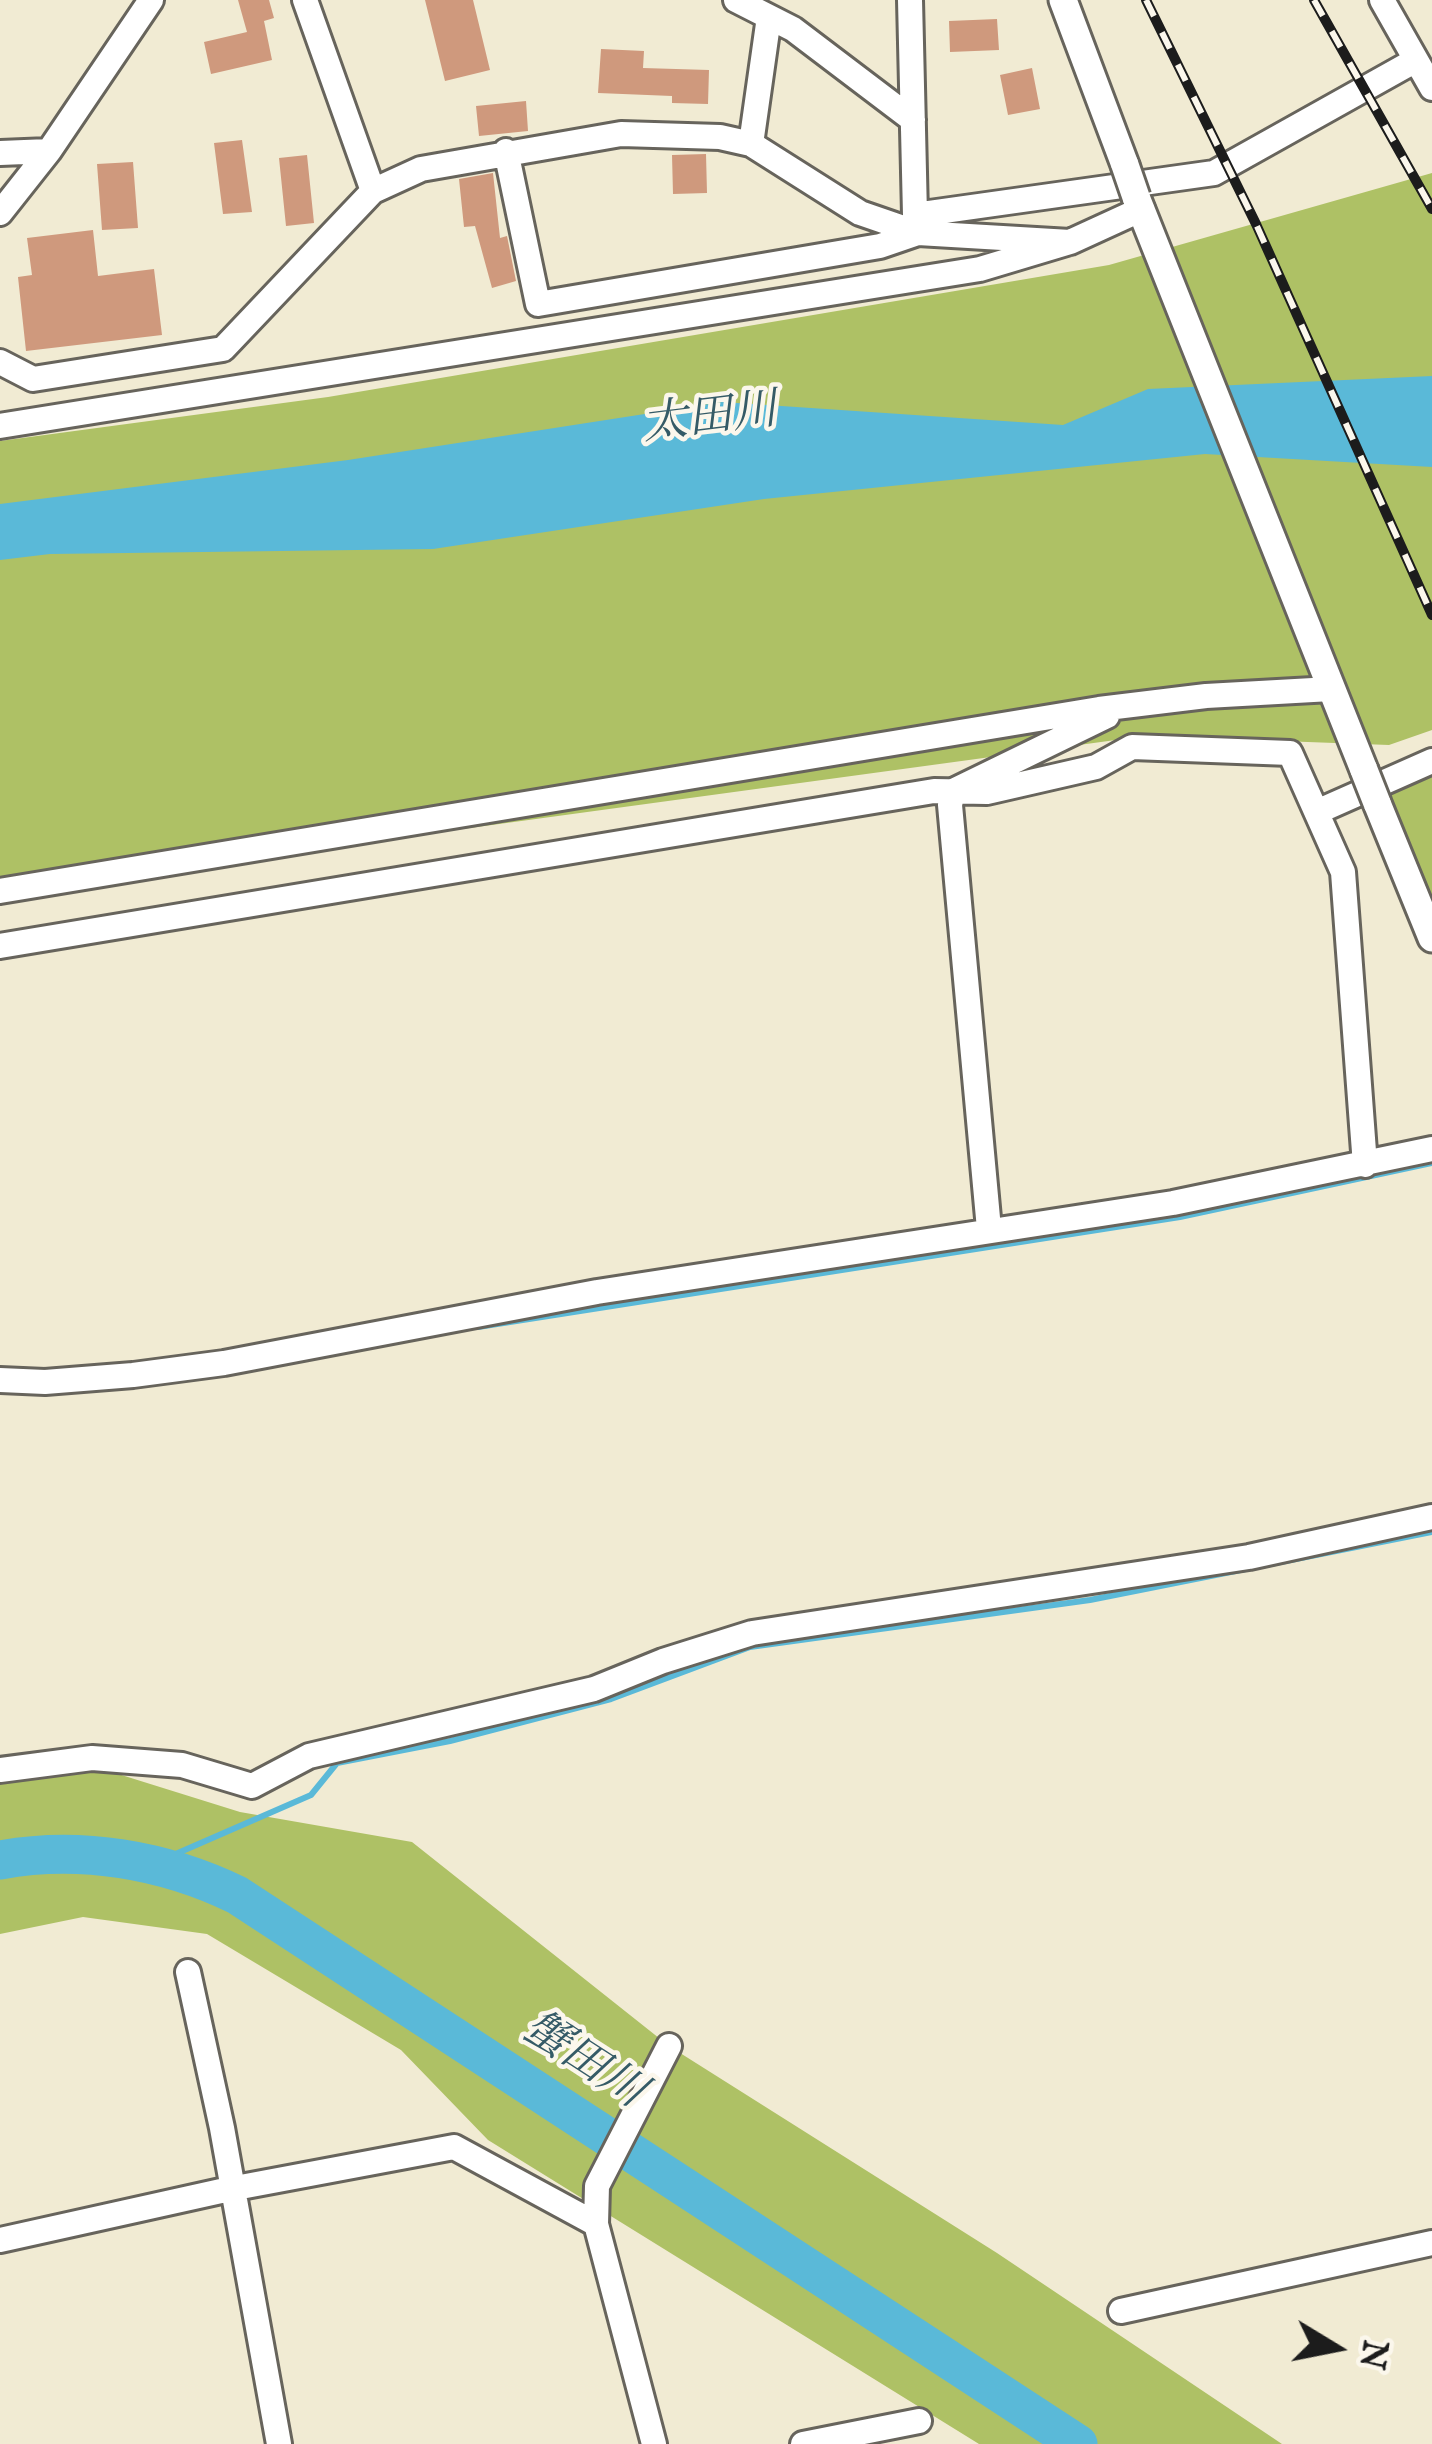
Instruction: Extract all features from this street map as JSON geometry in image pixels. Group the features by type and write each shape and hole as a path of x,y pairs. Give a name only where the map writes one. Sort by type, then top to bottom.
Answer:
{"street":[{"path":"0,213 49,151 151,0"},
{"path":"305,0 373,191"},
{"path":"736,0 794,29 913,120"},
{"path":"910,0 916,224"},
{"path":"1063,0 1432,938"},
{"path":"1382,0 1432,88"},
{"path":"751,144 769,17"},
{"path":"506,151 538,304 880,246 916,224 1214,172 1416,60"},
{"path":"0,362 33,379 223,349 373,191 421,169 621,134 720,137 751,144 860,213 1070,242"},
{"path":"0,153 49,151"},
{"path":"0,426 980,269 1070,242 1139,203"},
{"path":"0,891 1125,706 1329,686"},
{"path":"953,791 1125,706"},
{"path":"0,946 934,791 987,792 1096,767 1132,748 1290,752 1343,872 1365,1165"},
{"path":"1319,811 1432,762"},
{"path":"953,791 950,805 989,1228"},
{"path":"0,1380 111,1377 224,1363 597,1292 1173,1203 1432,1149"},
{"path":"0,1770 92,1758 182,1765 252,1786 309,1756 594,1689 752,1633 1249,1557 1432,1516"},
{"path":"188,1972 222,2128 279,2444"},
{"path":"654,2444 596,2224 597,2186 669,2046"},
{"path":"0,2240 454,2146 596,2224"},
{"path":"1121,2312 1432,2242"},
{"path":"803,2444 919,2421"}],"green space":[{"path":"1432,173 1432,730 1389,745 1145,736 0,892 0,441 328,397 1109,265"},
{"path":"1432,772 1432,898 1386,790"},
{"path":"99,1768 240,1812 412,1842 669,2046 997,2253 1282,2444 979,2444 488,2140 401,2050 207,1934 83,1917 0,1934 0,1782"}],"water":[{"name":"太田川","path":"1432,376 1432,467 1205,454 764,499 433,549 50,554 0,560 0,504 348,460 722,402 1063,425 1148,389"}],"building":[{"path":"238,0 269,0 274,18 264,21 272,60 211,74 204,42 247,32"},
{"path":"425,0 473,0 490,70 445,81"},
{"path":"997,19 999,50 950,52 949,21"},
{"path":"601,49 644,51 643,68 709,70 708,104 672,103 672,96 598,93"},
{"path":"1032,68 1040,109 1008,115 1000,75"},
{"path":"526,101 528,131 479,136 476,106"},
{"path":"242,140 252,212 223,214 214,143"},
{"path":"706,154 707,193 673,194 672,155"},
{"path":"307,155 314,223 286,226 279,158"},
{"path":"133,162 138,228 102,230 97,164"},
{"path":"493,173 500,238 507,236 516,281 492,288 475,226 464,227 459,179"},
{"path":"93,230 98,276 154,269 162,335 26,351 18,277 32,275 27,238"}],"waterway":[{"path":"478,1327 1180,1217 1432,1163"},
{"path":"148,1866 311,1795 337,1763 450,1741 611,1699 750,1647 1090,1600 1432,1532"},
{"name":"蟹田川","path":"0,1860 61,1854 122,1859 181,1873 237,1895 1078,2444"}],"railway":[{"path":"1146,0 1256,224 1432,615"},
{"path":"1314,0 1432,209"}]}
